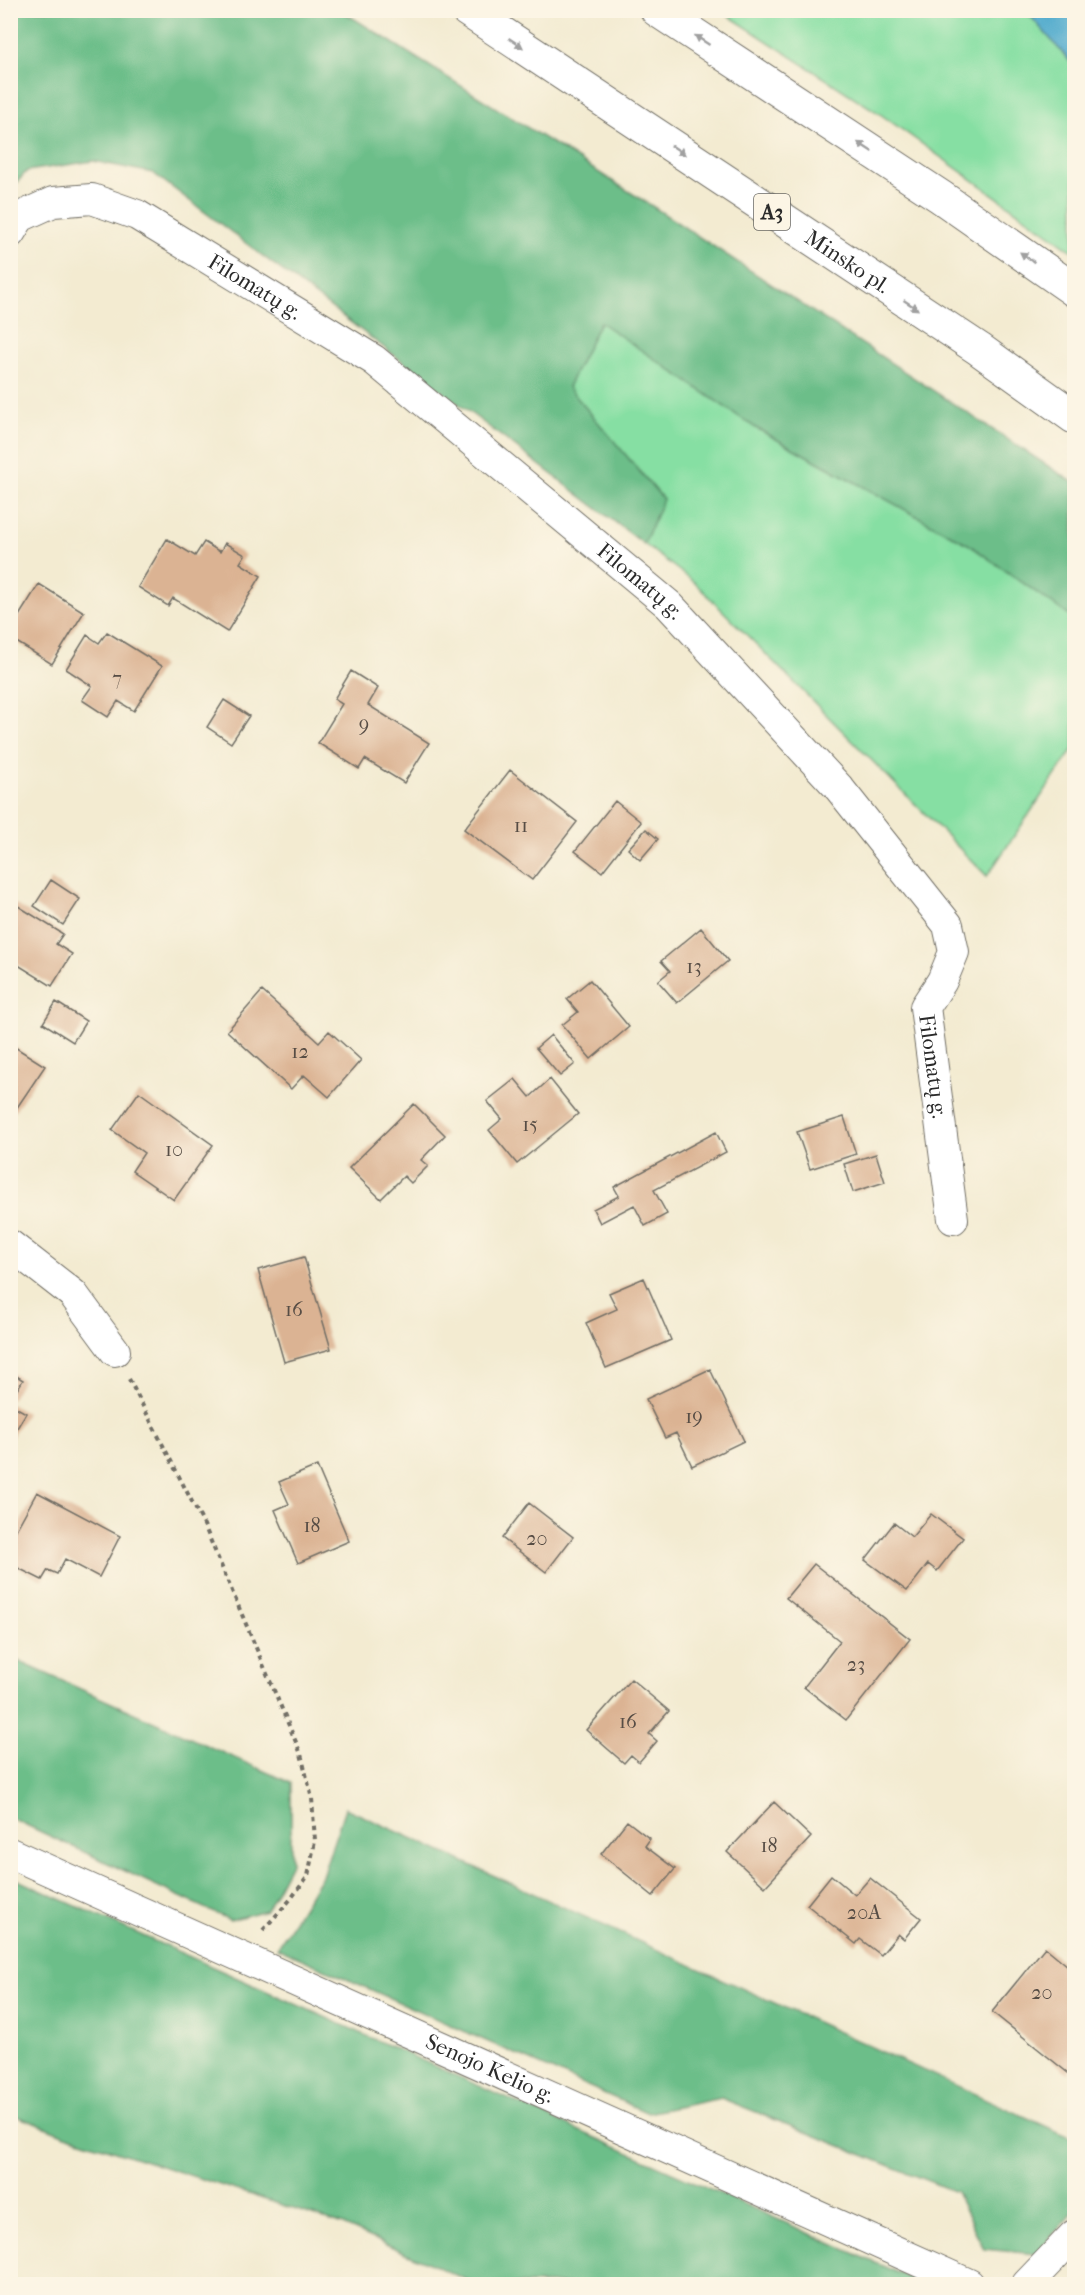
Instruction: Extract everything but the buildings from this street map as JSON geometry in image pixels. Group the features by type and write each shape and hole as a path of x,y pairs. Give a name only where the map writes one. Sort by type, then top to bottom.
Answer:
{"highway":[{"name":"Minsko pl.","path":"467,10 969,343 1074,417"},
{"path":"657,10 941,197 1074,290"}],"street":[{"name":"Filomatų g.","path":"10,233 20,217 53,202 92,199 137,215 374,360 669,605 839,788 948,925 954,952 942,981 926,1007 952,1219"},
{"path":"10,1245 73,1294 115,1351"},
{"name":"Senojo Kelio g.","path":"10,1852 969,2284"},
{"path":"1027,2284 1074,2235"}],"path":[{"path":"115,1351 204,1525 301,1754 312,1798 315,1841 308,1876 268,1927 231,1953"}],"green space":[{"path":"11,10 342,11 652,206 1074,483 1074,619 968,544 756,428 600,322 568,387 663,499 644,544 153,173 93,161 27,171 11,189"},
{"path":"721,11 1026,11 1074,66 1074,252 880,114"},
{"path":"600,322 756,428 968,544 1074,619 1074,748 987,876 694,582 644,544 663,499 568,387"},
{"path":"11,1658 291,1783 291,1863 266,1910 230,1920 11,1818"},
{"path":"345,1808 1074,2139 1074,2211 1036,2254 984,2249 956,2192 721,2098 648,2113 277,1948 322,1876"},
{"path":"10,1877 923,2284 476,2284 343,2225 63,2134 11,2114"}],"water":[{"path":"1026,11 1074,11 1074,66"}]}
